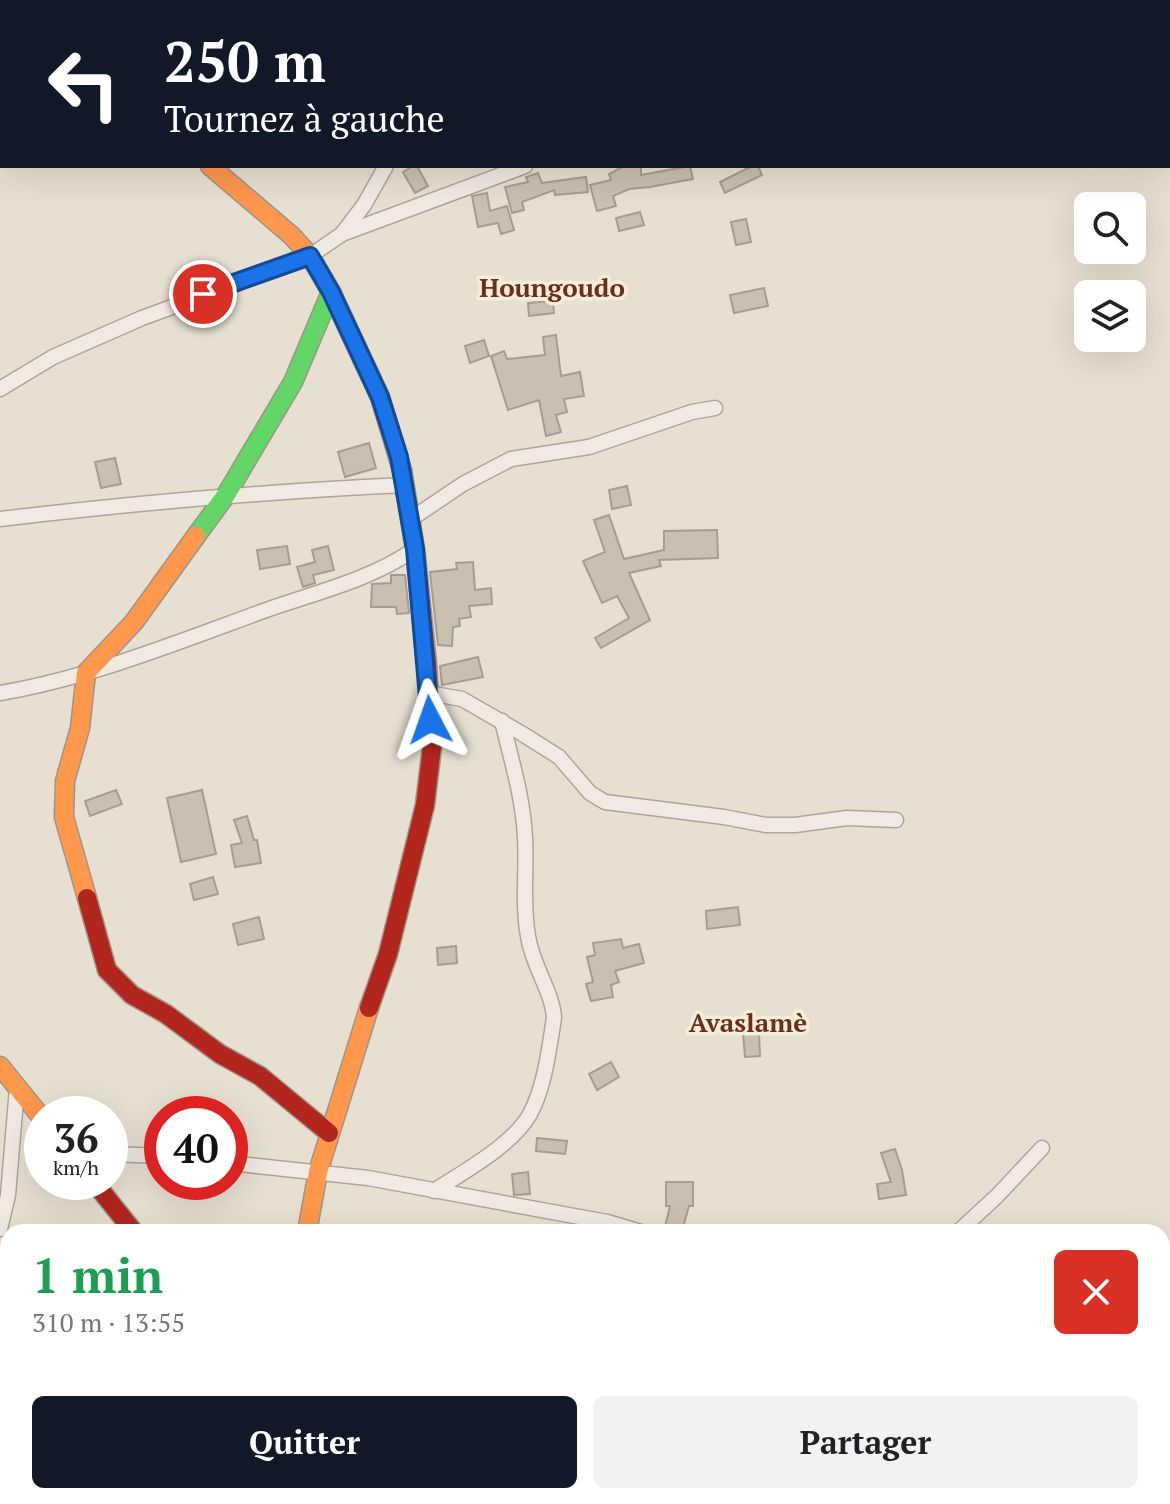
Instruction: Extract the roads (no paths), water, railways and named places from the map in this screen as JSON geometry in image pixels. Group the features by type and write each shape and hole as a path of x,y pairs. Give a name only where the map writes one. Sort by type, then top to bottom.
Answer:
{"street":[{"path":"212,168 292,236 310,256 331,292 380,397 406,485 415,549 432,747 425,805 388,954 318,1172 308,1224"},
{"path":"342,234 364,205 385,168"},
{"path":"0,389 53,357 142,318 310,256 342,234 520,168"},
{"path":"329,1133 260,1076 220,1054 166,1014 132,995 107,970 64,817 63,803 65,781 80,728 86,673 134,622 226,495 293,382 331,292"},
{"path":"411,519 463,484 511,459 589,447 692,412 715,408"},
{"path":"0,519 226,495 406,485"},
{"path":"0,693 86,673 361,577 415,549"},
{"path":"428,693 462,699 502,721 559,757 590,793 605,802 766,825 795,825 847,818 896,820"},
{"path":"434,1191 517,1132 530,1114 541,1083 554,1018 554,1008 535,967 527,935 524,823 502,721"},
{"path":"0,1066 24,1096"},
{"path":"1,1224 8,1195 17,1088"},
{"path":"967,1224 1042,1148"},
{"path":"248,1165 368,1178 614,1224"},
{"path":"108,1200 128,1224"}],"district":[{"name":"Houngoudo","path":"552,287"},
{"name":"Avaslamè","path":"748,1022"}]}
